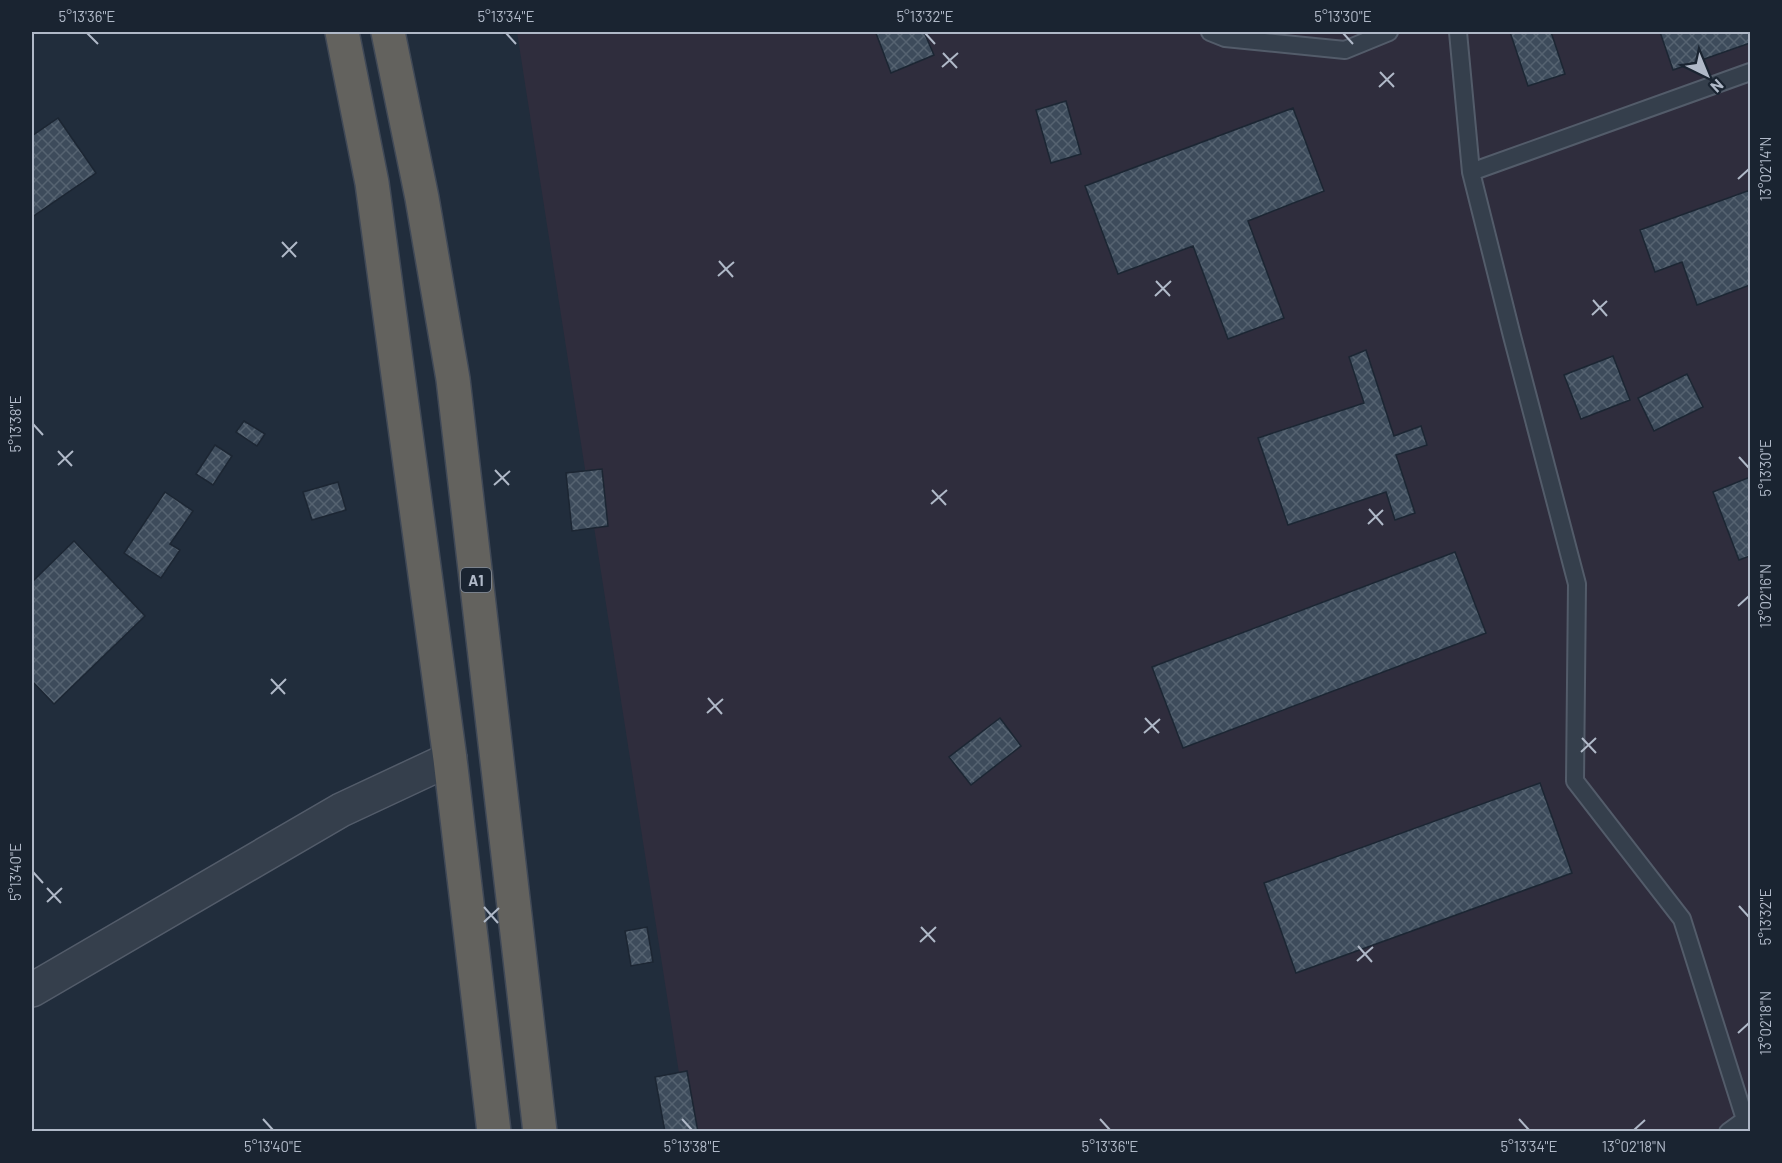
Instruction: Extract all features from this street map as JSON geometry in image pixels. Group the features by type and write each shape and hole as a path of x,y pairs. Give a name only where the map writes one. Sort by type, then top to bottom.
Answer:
{"highway":[{"path":"342,32 372,183 450,759 494,1131"},
{"name":"A1","path":"388,32 422,198 453,379 540,1131"}],"street":[{"path":"32,990 341,810 450,759"}],"lane":[{"path":"1210,32 1225,38 1346,50 1389,32"},
{"path":"1458,32 1471,172 1577,584 1575,781 1682,920 1748,1122 1728,1131"},
{"path":"1471,172 1750,72"}],"shaded area":[{"path":"517,32 1750,32 1750,1131 688,1131"}],"building":[{"path":"504,32 529,32 504,35"},
{"path":"924,32 934,55 891,73 876,33"},
{"path":"1510,32 1551,32 1565,74 1528,86"},
{"path":"1660,32 1750,32 1750,43 1673,70"},
{"path":"1066,101 1081,154 1051,163 1036,110"},
{"path":"1293,108 1324,191 1248,221 1284,318 1228,339 1193,246 1118,274 1085,186"},
{"path":"58,118 96,173 32,217 32,136"},
{"path":"1750,190 1750,285 1697,305 1682,262 1655,272 1640,230"},
{"path":"1366,350 1394,436 1421,426 1427,445 1396,455 1415,513 1395,520 1386,492 1288,525 1258,438 1364,403 1349,357"},
{"path":"1613,356 1630,400 1581,419 1564,375"},
{"path":"1687,374 1703,407 1654,431 1638,398"},
{"path":"244,421 265,434 257,446 236,432"},
{"path":"215,445 232,456 213,485 196,474"},
{"path":"602,469 608,526 572,531 566,473"},
{"path":"1750,477 1750,556 1739,560 1713,492"},
{"path":"338,482 346,510 312,520 303,492"},
{"path":"165,492 193,511 170,544 180,550 161,578 124,553"},
{"path":"74,541 145,616 54,704 32,681 32,582"},
{"path":"1455,552 1486,633 1183,748 1152,667"},
{"path":"1000,718 1021,746 971,785 949,757"},
{"path":"1540,783 1572,873 1296,973 1264,883"},
{"path":"647,927 653,962 631,966 625,931"},
{"path":"687,1071 698,1132 665,1132 655,1077"}]}
